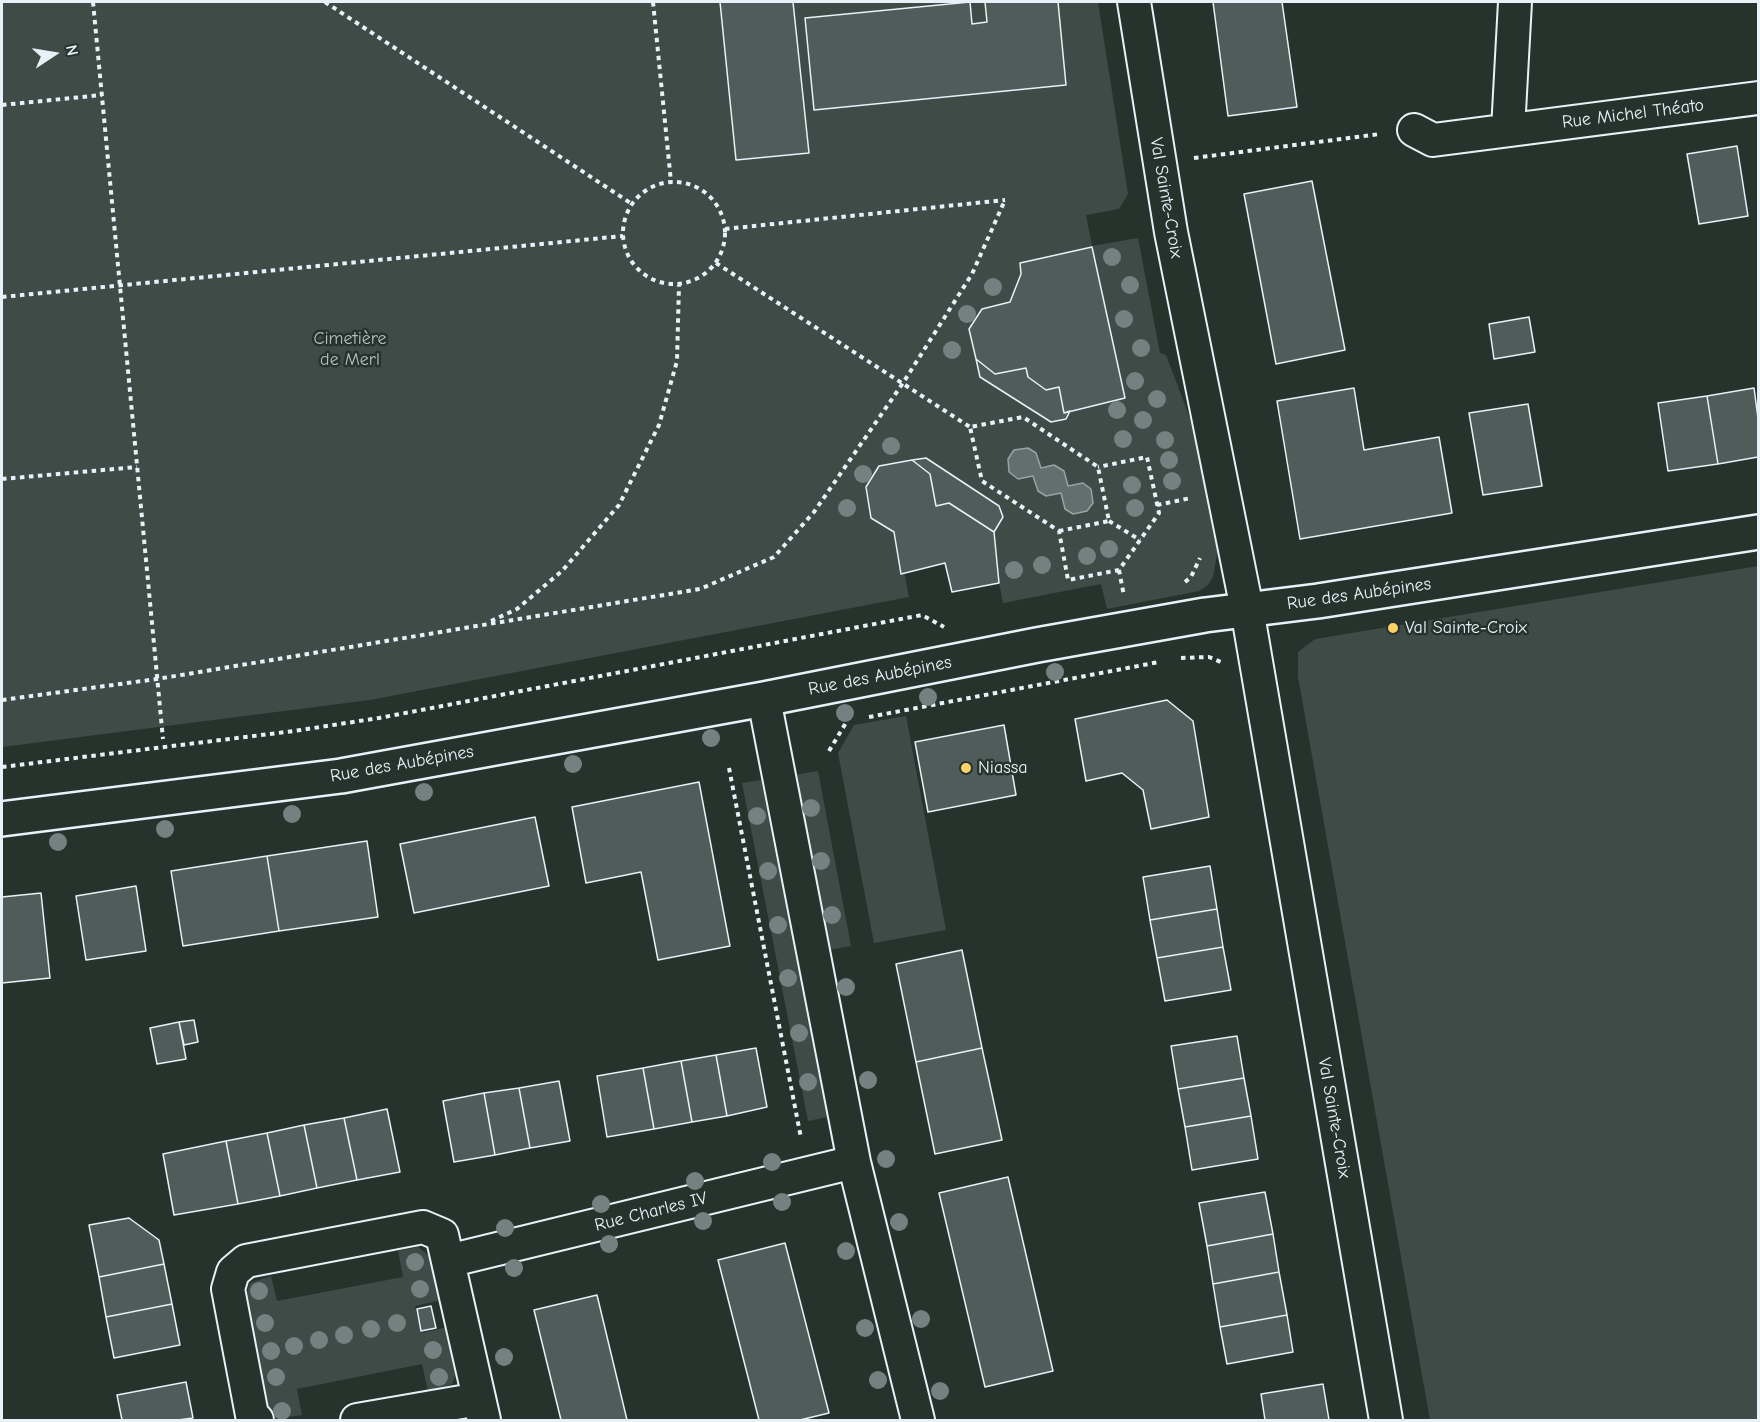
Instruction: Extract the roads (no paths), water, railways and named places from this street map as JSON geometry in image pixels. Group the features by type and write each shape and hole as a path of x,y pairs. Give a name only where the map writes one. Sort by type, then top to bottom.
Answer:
{"street":[{"name":"Val Sainte-Croix","path":"1134,2 1160,163 1247,609 1386,1420"},
{"path":"1508,130 1515,2"},
{"name":"Rue Michel Théato","path":"1414,130 1433,140 1758,98"},
{"name":"Rue des Aubépines","path":"2,819 341,776 764,699 996,653 1247,609 1318,601 1758,532"},
{"path":"764,699 854,1162 918,1420"},
{"name":"Rue Charles IV","path":"448,1261 854,1162"},
{"path":"257,1420 252,1415 228,1289 233,1272 246,1261 423,1227 442,1235 482,1410 357,1420"}],"place":[{"name":"Val Sainte-Croix","path":"1393,628"},
{"name":"Niassa","path":"966,768"}],"park label":[{"name":"Cimetière de Merl","path":"350,349"}]}
